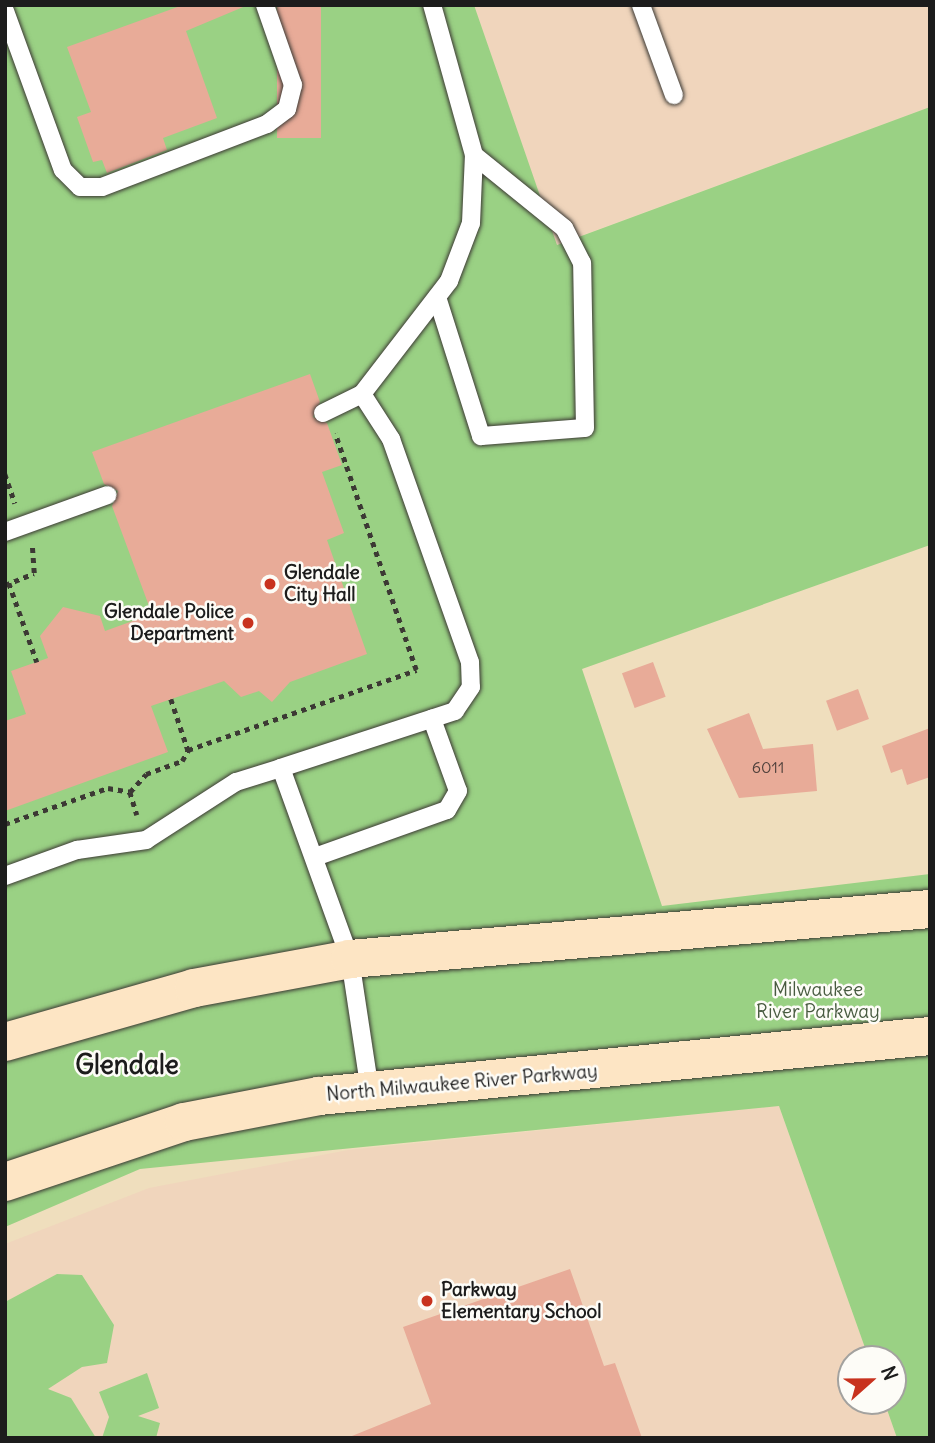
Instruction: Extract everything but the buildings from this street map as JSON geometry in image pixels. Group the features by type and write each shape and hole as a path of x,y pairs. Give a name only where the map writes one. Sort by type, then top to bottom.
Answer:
{"street":[{"path":"5,1042 194,988 350,959 930,909"},
{"name":"North Milwaukee River Parkway","path":"5,1182 184,1122 370,1092 930,1036"}],"lane":[{"path":"5,11 63,170 80,187 102,187 267,124 286,109 293,85 265,5"},
{"path":"325,412 362,394 437,297 471,223 474,155 432,5"},
{"path":"641,5 674,95"},
{"path":"437,297 481,436 585,428 582,263 564,228 474,155"},
{"path":"5,876 77,850 146,840 236,782 432,719 460,703 471,687 470,662 391,439 362,394"},
{"path":"5,532 108,495"},
{"path":"315,858 447,810 458,791 432,719"},
{"path":"281,768 350,959 370,1092"}],"path":[{"path":"5,824 108,788 130,792 146,774 181,761 188,750 416,670 325,412"},
{"path":"9,583 37,662"},
{"path":"171,699 188,750"}],"shaded area":[{"path":"474,5 930,5 930,107 556,245"},
{"name":"Parkway Elementary School","path":"779,1106 864,1345 837,1345 837,1415 889,1415 897,1438 5,1438 5,1244 149,1188 348,1150"}],"green space":[{"name":"Milwaukee River Parkway","path":"5,5 474,5 557,245 930,107 930,545 582,669 662,906 930,874 930,1438 897,1438 889,1415 907,1415 907,1345 864,1345 779,1106 140,1169 5,1227"},
{"path":"57,1274 82,1275 114,1325 107,1363 82,1367 48,1389 71,1398 96,1438 5,1438 5,1302"},
{"path":"147,1373 159,1408 138,1416 160,1423 156,1438 102,1438 109,1417 99,1392"}],"place":[{"name":"Glendale City Hall","path":"270,584"},
{"name":"Glendale Police Department","path":"248,623"},
{"name":"Parkway Elementary School","path":"427,1301"}],"district":[{"name":"Glendale","path":"127,1065"}]}
